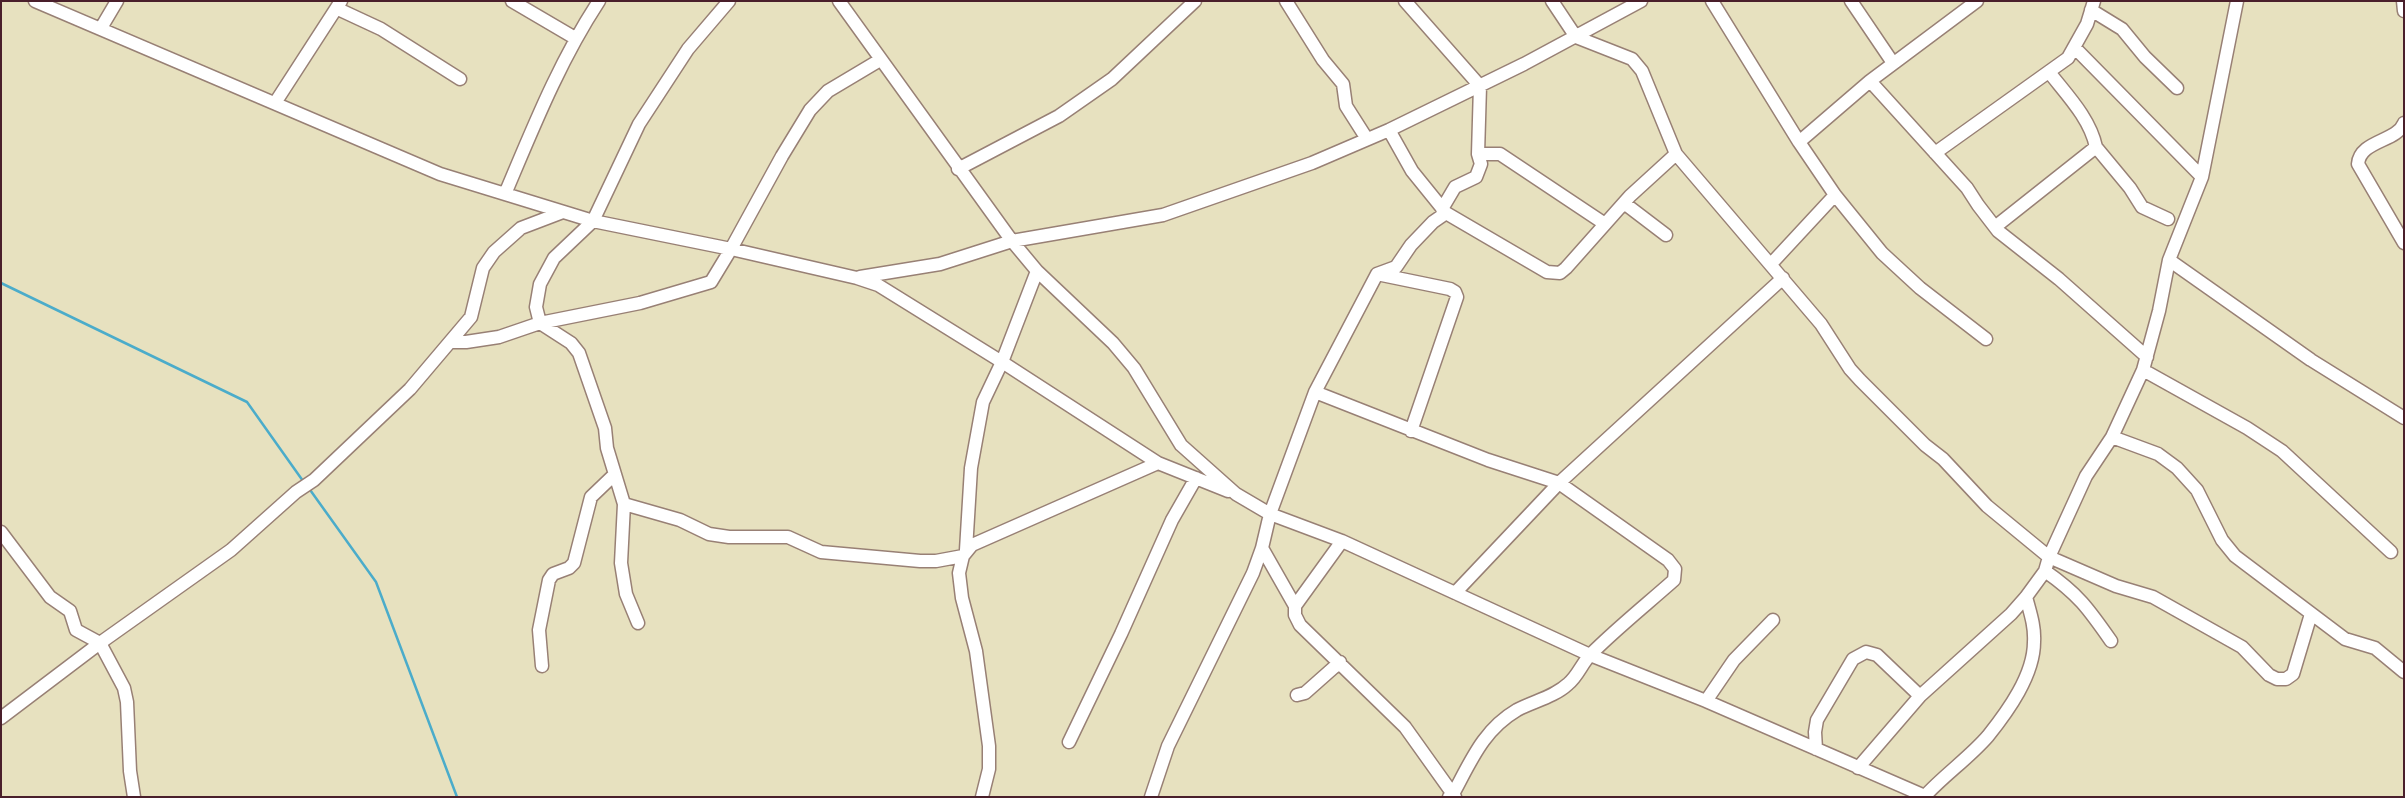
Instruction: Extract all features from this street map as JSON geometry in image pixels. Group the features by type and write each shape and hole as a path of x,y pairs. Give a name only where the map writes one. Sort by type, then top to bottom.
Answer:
{"street":[{"path":"35,1 440,174 593,221 857,278 878,285 1002,362 1158,464 1236,494 1270,514 1342,541 1590,655 1706,701 1925,796 1987,736 2016,696 2032,660 2034,642 2033,624 2026,597"},
{"path":"101,28 117,1"},
{"path":"512,1 575,38"},
{"path":"505,194 553,81 575,38 599,1"},
{"path":"638,623 626,594 621,564 624,504 607,448 605,428 579,353 571,343 540,323 536,307 540,284 554,258 593,221 639,124 688,50 729,1"},
{"path":"839,1 958,169 1012,241 1037,271 1113,343 1134,368 1181,445 1236,494"},
{"path":"958,169 1059,116 1112,79 1195,1"},
{"path":"1286,1 1323,60 1343,84 1346,106 1367,139"},
{"path":"1151,797 1168,746 1236,610 1262,548 1270,514 1315,392 1377,274 1396,267 1411,246 1444,211 1455,187 1476,177 1481,164 1478,154 1480,86 1405,1"},
{"path":"1552,1 1576,38 1632,59 1642,71 1676,154 1821,324 1850,369 1925,445 1943,459 1987,506 2049,556 2116,586 2153,597 2242,647 2269,675 2277,679 2286,679 2293,674 2310,614"},
{"path":"857,278 940,264 1012,241 1163,215 1312,162 1389,130 1576,38 1641,1"},
{"path":"1712,1 1799,142 1835,195 1882,254 1920,288 1986,339"},
{"path":"1851,1 1889,63"},
{"path":"1799,142 1889,63 1977,1"},
{"path":"2403,1 2404,11"},
{"path":"1858,768 1920,696 2011,614 2026,597 2044,571 2086,476 2112,437 2143,370 2159,311 2169,260 2202,177 2236,2"},
{"path":"275,103 340,5 460,79"},
{"path":"1935,153 2068,58 2075,48 2092,6 2122,30 2144,57 2177,88"},
{"path":"2075,48 2202,177"},
{"path":"451,342 466,342 499,337 540,323 640,303 710,282 732,250 782,156 810,110 828,91 880,60"},
{"path":"2049,72 2078,110 2096,147 2130,188 2142,207 2168,219"},
{"path":"1870,81 1967,188 1995,227 2059,279 2147,357"},
{"path":"2404,123 2398,130 2364,151 2359,156 2358,164 2404,243"},
{"path":"1389,130 1412,171 1444,211 1525,260 1546,272 1554,274 1560,273 1566,268 1624,203 1676,154"},
{"path":"1995,227 2096,147"},
{"path":"1478,154 1500,154 1605,224"},
{"path":"1771,264 1835,195"},
{"path":"1624,203 1666,234"},
{"path":"1,718 100,643 231,550 296,492 314,480 410,389 471,317 482,268 494,252 521,228 563,212"},
{"path":"2169,260 2311,360 2404,418"},
{"path":"982,797 989,769 989,746 976,651 962,598 959,573 964,553 971,468 983,402 1002,362 1037,271"},
{"path":"1377,274 1456,292 1457,297 1411,431"},
{"path":"1455,593 1559,483 1783,278"},
{"path":"2143,370 2247,428 2282,451 2391,552"},
{"path":"1262,548 1295,606 1295,615 1300,626 1340,662 1404,727 1452,796 1471,756 1491,732 1517,711 1550,696 1576,678 1590,655 1674,580 1675,569 1668,560 1559,483 1488,460 1315,392"},
{"path":"2112,437 2158,454 2177,468 2197,490 2222,540 2235,556 2345,639 2375,648 2404,672"},
{"path":"624,504 680,520 709,534 729,537 788,537 821,552 936,561 964,553 972,545 1158,464"},
{"path":"542,666 539,630 543,601 552,574 569,568 574,563 591,497 614,475"},
{"path":"1069,742 1121,634 1172,520 1196,478"},
{"path":"1,532 50,597 70,611 76,630 100,643 121,683 128,702 130,771 134,797"},
{"path":"1295,606 1342,541"},
{"path":"2044,571 2070,588 2088,607 2111,641"},
{"path":"1706,701 1734,660 1773,620"},
{"path":"1816,749 1814,732 1817,720 1853,659 1866,652 1877,655 1920,696"},
{"path":"1297,695 1305,692 1340,662"}],"waterway":[{"path":"1,283 247,402 303,481"},
{"path":"308,487 376,582 457,797"}]}
